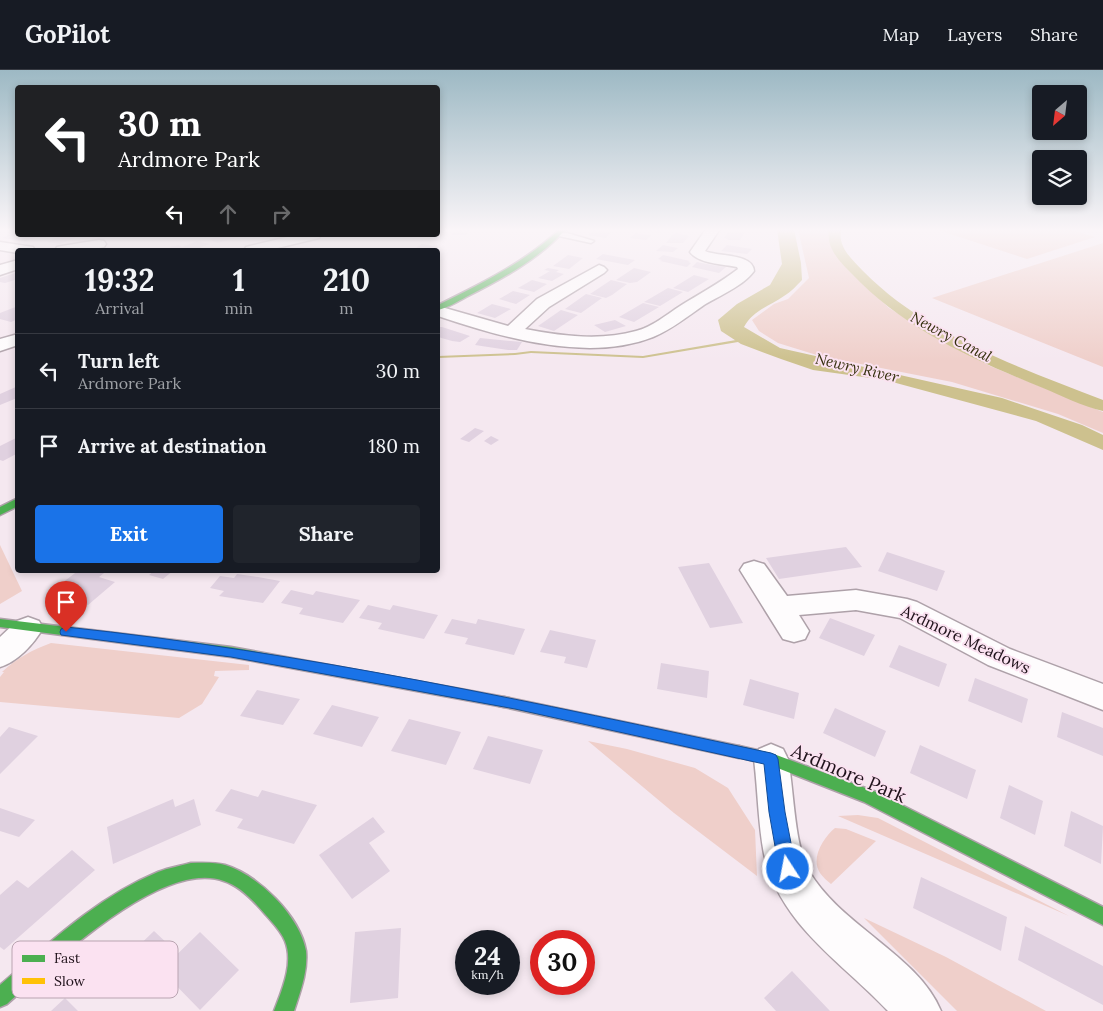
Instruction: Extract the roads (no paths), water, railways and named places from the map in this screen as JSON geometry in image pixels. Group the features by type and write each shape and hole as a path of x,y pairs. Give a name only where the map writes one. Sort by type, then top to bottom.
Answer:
{"main road":[{"path":"440,308 506,273"},
{"path":"0,512 15,503"},
{"name":"Ardmore Park","path":"14,626 162,642 231,652 515,704 771,759 870,797 1103,916"},
{"path":"66,941 84,926 145,886 183,872 216,870 243,883 266,900 292,935 297,951 293,990 284,1011"},
{"path":"0,997 12,987"}],"street":[{"path":"513,331 543,303 594,273"},
{"path":"440,310 474,323 560,340 617,342 641,336 658,328 743,273"},
{"path":"0,346 15,340"},
{"path":"754,570 794,631"},
{"name":"Ardmore Meadows","path":"779,607 856,600 907,609 999,656 1103,697"},
{"path":"0,656 14,626"},
{"path":"771,759 777,812 788,869 798,889 815,913 885,976 919,1011"}],"water":[{"name":"Newry River","path":"777,273 802,273 802,280 794,288 757,312 744,327 780,348 1002,398 1082,425 1103,435 1103,450 1036,421 885,380 813,370 741,344 721,331 718,320 737,304 770,285"}],"waterway":[{"name":"Newry Canal","path":"858,273 873,289 901,311 967,349 1103,406"},
{"path":"440,357 531,352 643,357 736,341"}]}
